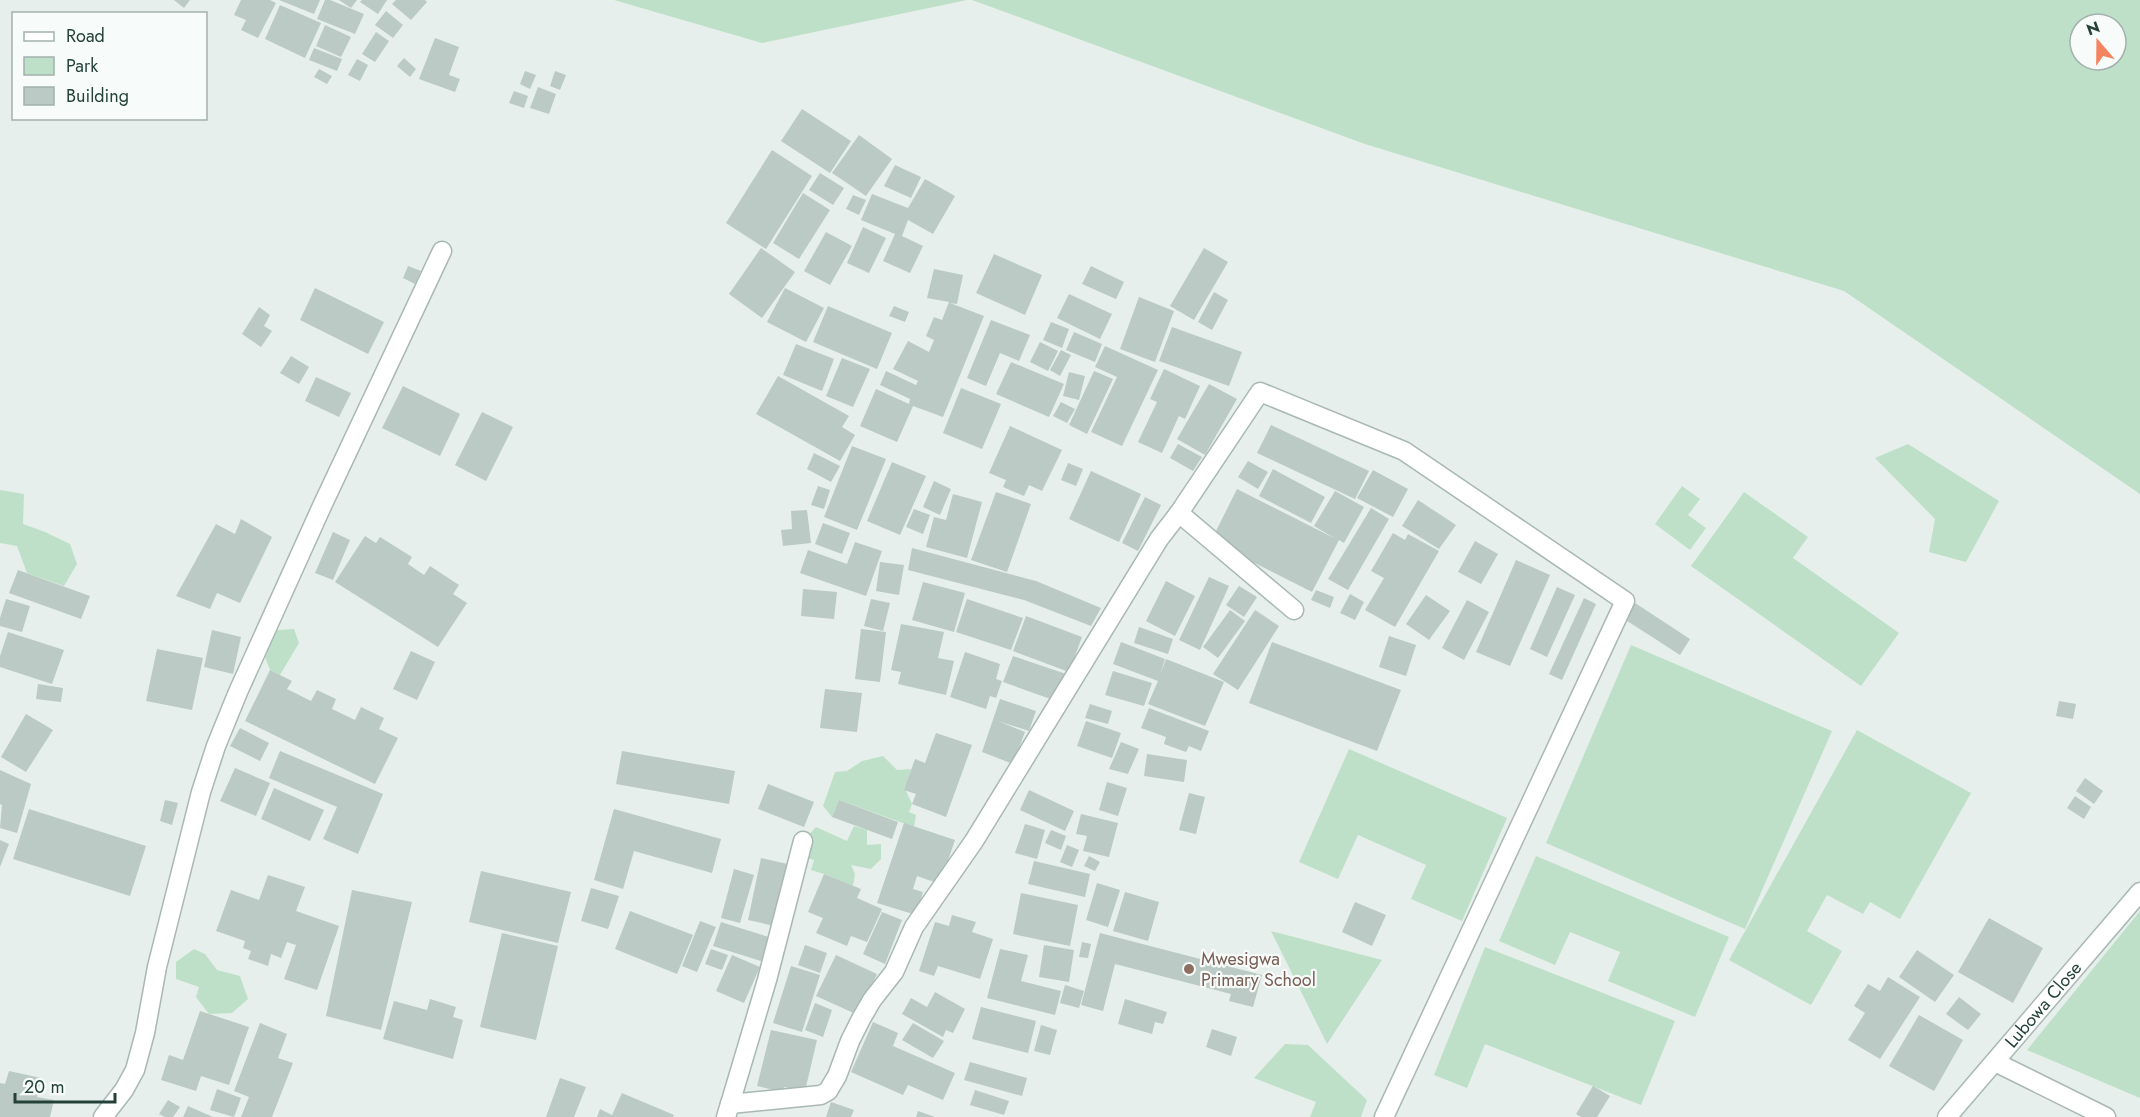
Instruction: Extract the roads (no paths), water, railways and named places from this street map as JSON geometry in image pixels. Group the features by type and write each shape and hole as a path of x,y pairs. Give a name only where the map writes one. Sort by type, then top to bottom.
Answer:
{"street":[{"path":"103,1117 124,1090 135,1070 145,1034 157,967 201,792 216,746 322,506 442,251"},
{"path":"803,841 767,980 728,1111 821,1095 828,1091 837,1076 861,1019 872,1000 894,972 914,927 974,841 1159,539 1260,392 1404,451 1625,601 1384,1117"},
{"path":"1179,513 1294,610"},
{"name":"Lubowa Close","path":"1947,1117 2140,892"},
{"path":"1995,1062 2106,1117"}],"place":[{"name":"Mwesigwa Primary School","path":"1189,969"}]}
